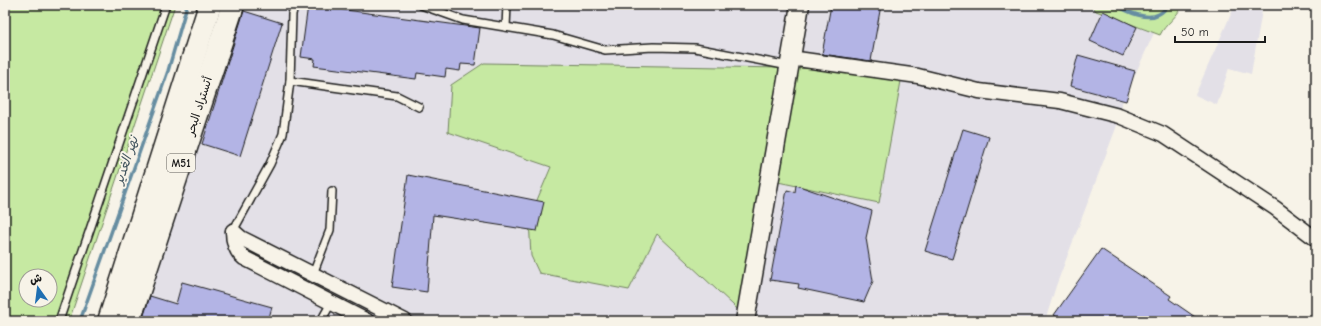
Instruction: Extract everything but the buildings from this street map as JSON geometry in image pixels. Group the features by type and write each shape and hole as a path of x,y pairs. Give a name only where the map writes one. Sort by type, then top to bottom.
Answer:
{"highway":[{"name":"أتستراد البحر","path":"109,321 210,5"},
{"name":"أتستراد البحر","path":"129,321 233,5"}],"street":[{"path":"745,321 800,5"},
{"path":"789,62 918,76 979,90 1030,95 1060,100 1119,116 1162,134 1275,208 1316,239"},
{"path":"233,231 241,238 405,321"},
{"path":"233,231 234,246 239,254 251,262 367,321"},
{"path":"329,282 331,302"},
{"path":"331,302 351,294"}],"lane":[{"path":"59,321 166,5"},
{"path":"233,231 270,164 283,134 290,81 292,14 295,5"},
{"path":"421,5 463,20 553,35 604,50 653,47 695,48 789,62"},
{"path":"506,27 507,5"},
{"path":"290,81 396,96 419,107"},
{"path":"313,274 330,230 332,191"},
{"path":"321,321 331,302"}],"shaded area":[{"path":"238,5 1091,5 1096,11 1154,33 1121,105 1116,128 1056,286 1045,321 137,321","holes":["902,71 773,180 657,234 529,219 551,167"]},
{"path":"1235,5 1263,5 1251,74 1229,68 1217,105 1195,95"}],"green space":[{"path":"5,5 175,5 69,321 5,321"},
{"path":"1091,5 1182,5 1178,13 1160,35 1096,11"},
{"path":"484,63 903,70 879,203 773,181 748,319 657,234 629,290 539,273 531,256 529,219 551,167 448,132 451,85"}],"waterway":[{"name":"نهر الغدير","path":"80,321 168,71 187,5"},
{"name":"نهر الغدير","path":"1117,5 1137,15 1149,17 1160,13 1168,5"}]}
